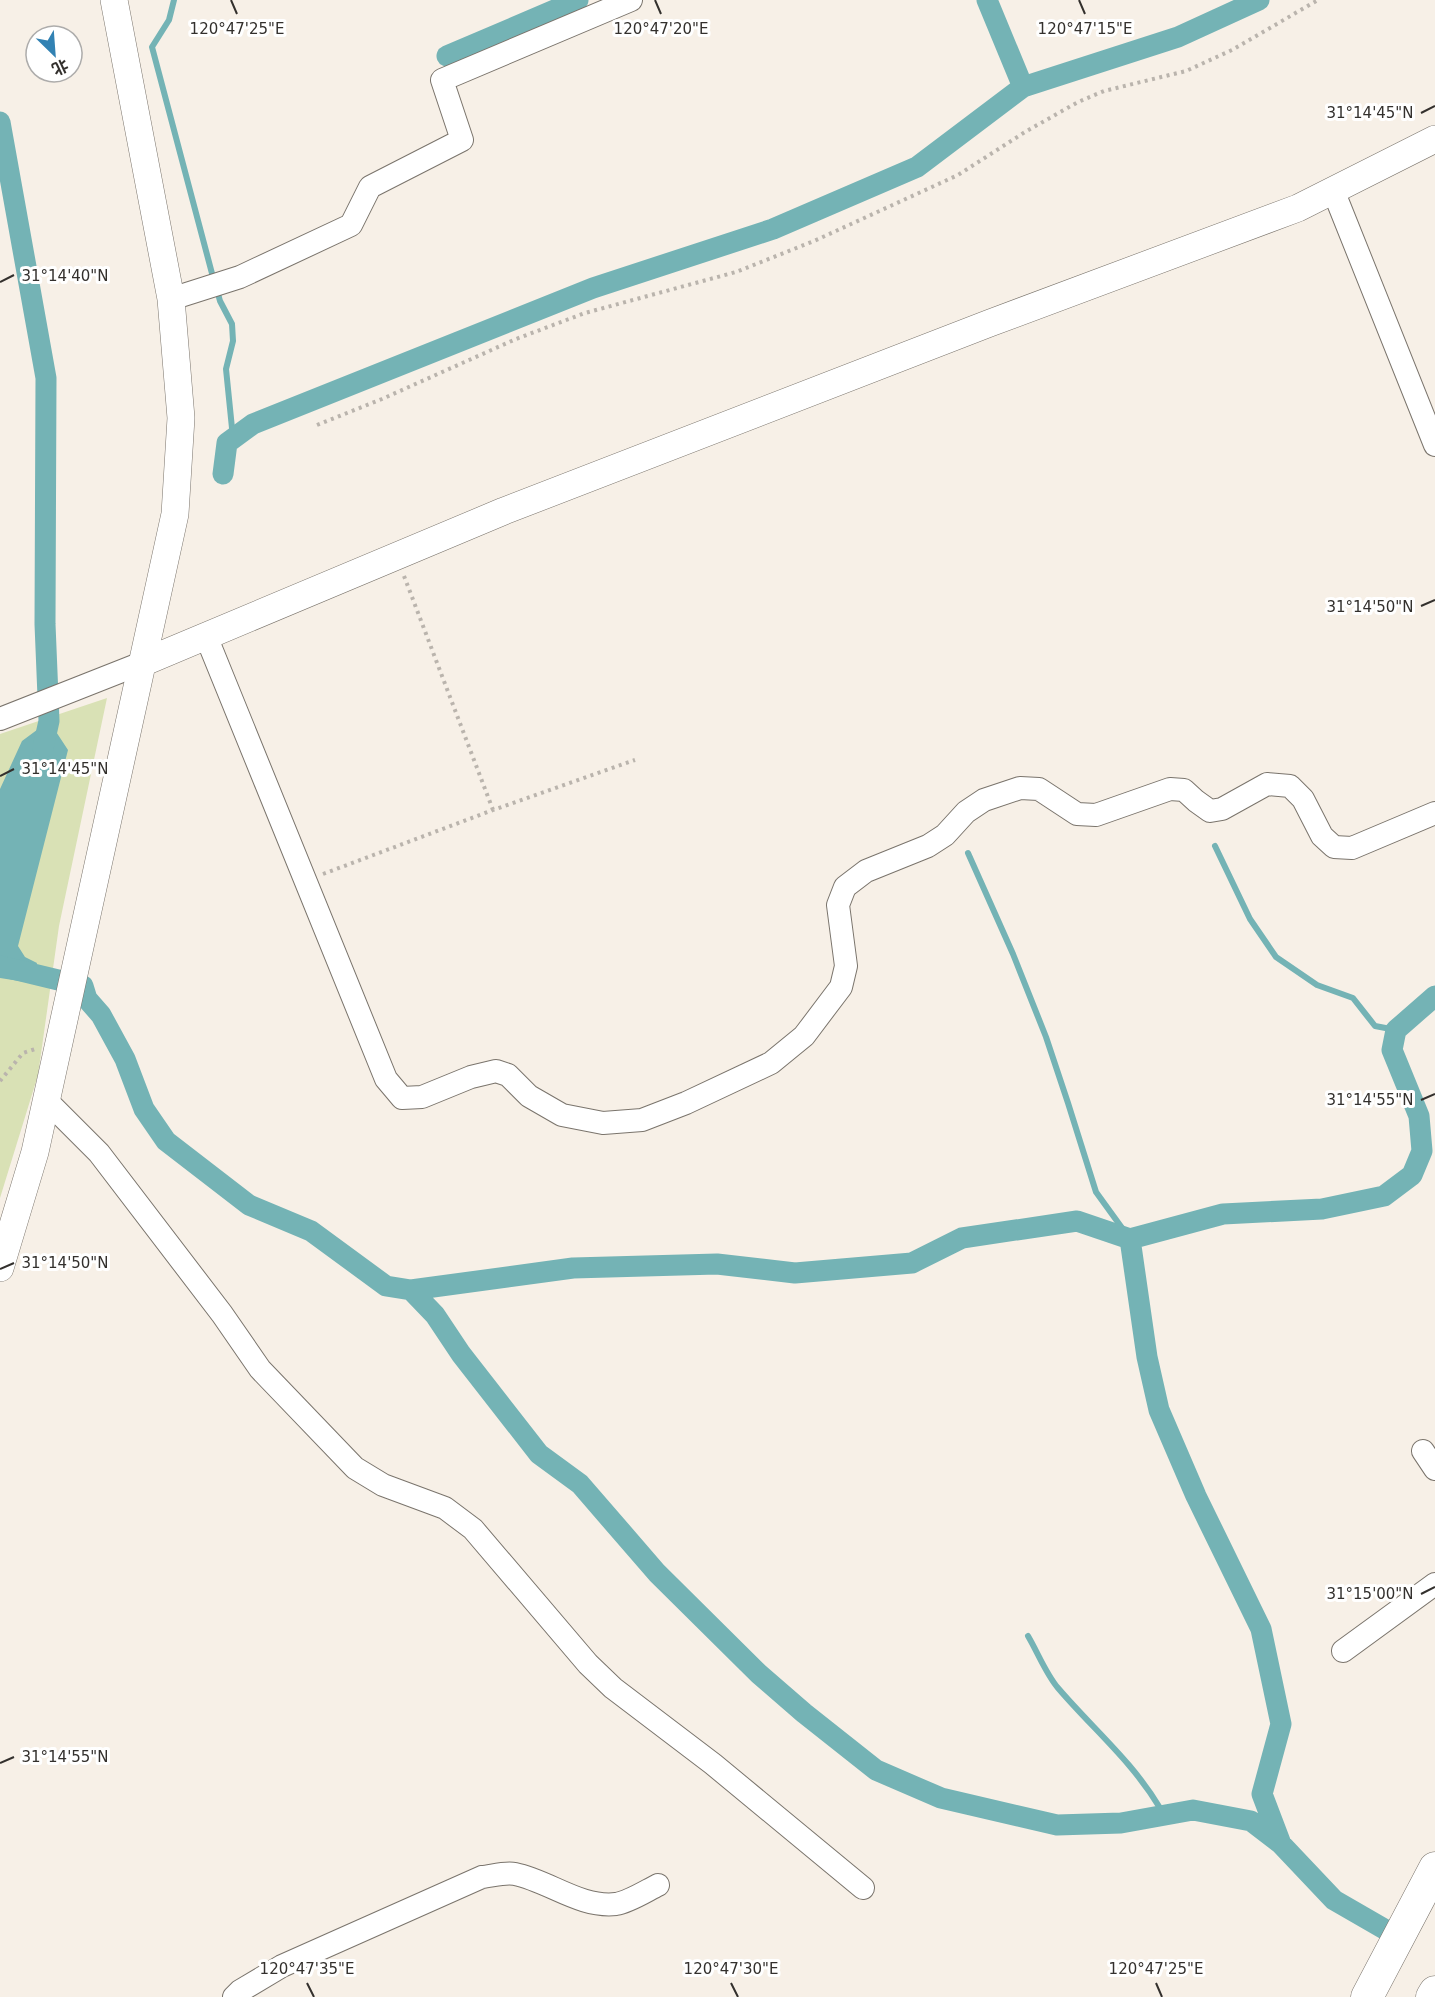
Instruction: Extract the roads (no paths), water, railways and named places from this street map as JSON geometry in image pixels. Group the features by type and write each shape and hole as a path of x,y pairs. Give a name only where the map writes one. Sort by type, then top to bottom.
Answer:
{"highway":[{"path":"1367,1997 1435,1868"},
{"path":"1432,1997 1435,1992"}],"main road":[{"path":"0,1268 35,1152 175,514 181,417 171,299 114,0"},
{"path":"142,663 548,494 1298,207 1435,139"}],"street":[{"path":"171,299 240,277 351,225 370,187 462,140 442,80 631,0"},
{"path":"1333,190 1435,445"},
{"path":"206,636 386,1079 402,1098 422,1097 471,1077 495,1071 508,1075 529,1096 562,1115 603,1123 642,1120 686,1103 771,1063 804,1036 841,987 846,966 838,905 845,887 866,871 928,846 945,835 966,812 984,800 1020,788 1040,789 1077,814 1096,815 1170,789 1184,790 1210,811 1222,809 1267,784 1290,786 1304,799 1322,836 1334,847 1342,848 1352,848 1435,813"},
{"path":"1,719 142,663"},
{"path":"46,1100 99,1153 222,1314 260,1369 355,1468 383,1485 445,1508 473,1529 588,1664 613,1688 713,1764 863,1888"},
{"path":"1342,1651 1435,1584"},
{"path":"234,1997 282,1966 482,1877 512,1874 598,1904 618,1904 658,1885"}],"water":[{"path":"49,721 68,750 18,946 25,957 37,963 32,983 0,978 0,789 22,741"}],"waterway":[{"path":"174,0 169,20 152,47 214,281"},
{"path":"447,56 578,0"},
{"path":"987,0 1023,87"},
{"path":"223,474 227,443 253,424 593,288 773,229 917,167 1023,87 1178,37 1259,0"},
{"path":"0,122 46,378 45,624 49,721 43,748"},
{"path":"217,290 232,324 233,341 226,369 233,438"},
{"path":"1215,846 1250,919 1276,957 1317,985 1353,998 1375,1026 1396,1030"},
{"path":"968,853 1013,954 1046,1037 1096,1192 1130,1239"},
{"path":"0,966 83,986 87,999 101,1015 125,1059 144,1109 166,1141 249,1205 311,1231 386,1286 411,1290 573,1268 717,1264 795,1273 912,1263 962,1238 1077,1221 1130,1239"},
{"path":"1386,1930 1334,1900 1281,1844 1262,1794 1281,1724 1261,1629 1196,1496 1159,1410 1147,1357 1130,1239 1223,1214 1322,1209 1384,1196 1412,1175 1422,1151 1419,1116 1392,1050 1396,1030 1435,996"},
{"path":"411,1290 435,1315 461,1354 539,1454 580,1484 657,1573 759,1674 876,1770 941,1798 1057,1825 1121,1823 1193,1810 1251,1821 1281,1844"},
{"path":"1028,1636 1058,1688 1125,1760 1149,1791 1160,1808 1156,1817"}]}
